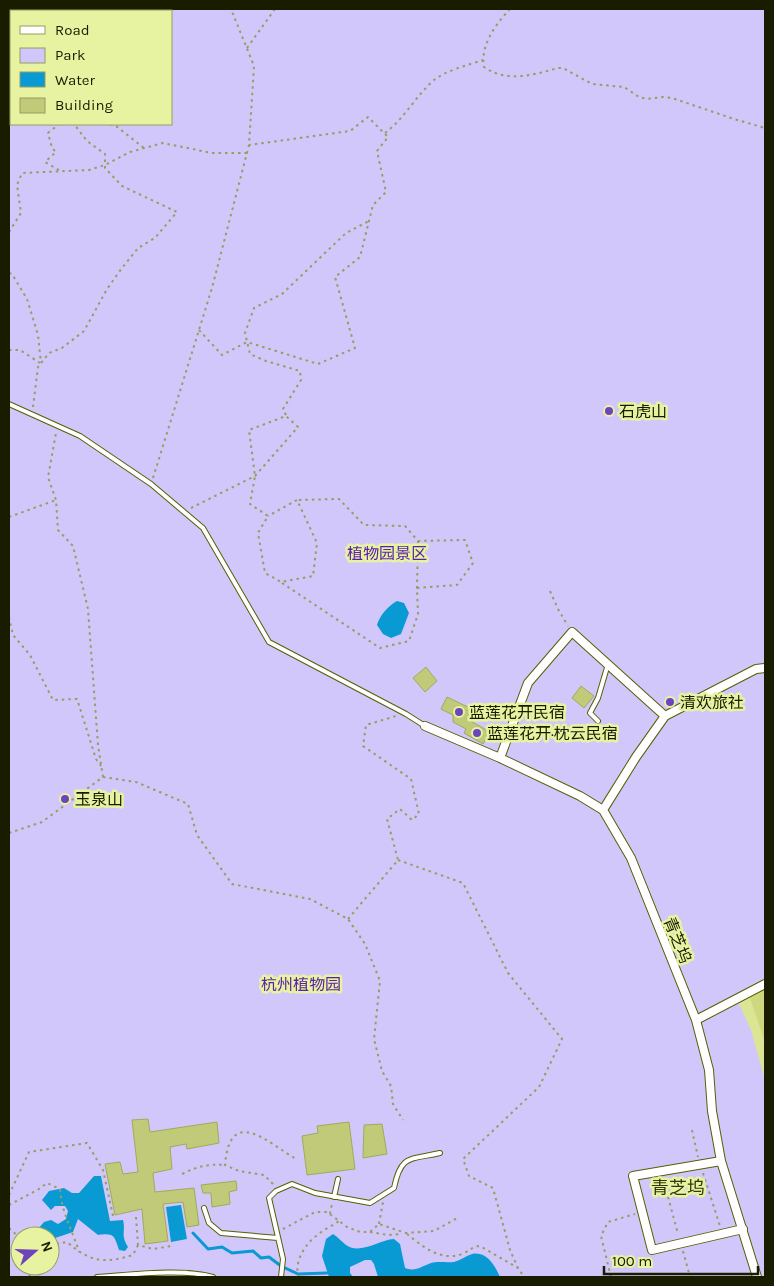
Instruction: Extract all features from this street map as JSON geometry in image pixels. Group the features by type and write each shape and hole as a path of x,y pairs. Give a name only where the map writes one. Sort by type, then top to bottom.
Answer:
{"street":[{"path":"500,758 528,682 572,632 665,716"},
{"path":"603,810 636,757 665,716 756,669 765,668"},
{"name":"青芝坞","path":"425,726 500,758 580,796 603,810 631,858 696,1020 709,1070 712,1111 721,1161 757,1277"},
{"path":"696,1020 765,984"},
{"path":"721,1161 633,1176 652,1250 743,1229"}],"lane":[{"path":"9,404 80,436 151,484 203,528 268,642 406,714 425,726"},
{"path":"598,721 590,713 598,698 608,664"},
{"path":"281,1276 283,1259 269,1198 276,1191 292,1184 315,1193 370,1203 394,1188 398,1170 405,1161 440,1152"},
{"path":"334,1197 338,1179"},
{"path":"204,1208 209,1223 221,1233 278,1238"},
{"path":"97,1277 146,1274 201,1274 213,1277"}],"path":[{"path":"151,484 212,288 249,145 254,66 231,9"},
{"path":"247,48 274,9"},
{"path":"510,9 496,24 487,43 483,60 484,67 490,71 520,78 563,68 592,84 624,87 639,97 647,99 672,98 765,128"},
{"path":"384,133 394,126 434,80 455,69 483,60"},
{"path":"199,330 222,355 246,342 318,364 355,348 335,277 360,257 373,205 386,192 377,151 388,137 368,117 350,131 249,145"},
{"path":"58,125 48,134 52,148 56,152 45,162 60,171"},
{"path":"32,414 38,367 49,353 62,348 84,330 107,289 122,268 138,248 155,238 177,212 122,186 105,168 105,154 87,141 75,125"},
{"path":"113,125 144,148"},
{"path":"9,232 21,213 17,185 22,173 89,170 105,165 130,152 163,143 212,153 247,153"},
{"path":"184,512 256,476 298,427 286,416 283,409 301,380 300,371 250,354 245,333 254,308 282,294 346,233 369,220"},
{"path":"9,273 12,274 27,299 38,335 41,363"},
{"path":"9,350 20,350 41,363"},
{"path":"268,516 250,504 256,476 249,430 286,416"},
{"path":"58,426 48,477 56,500 58,530 73,546 88,609 98,745 103,777"},
{"path":"339,499 364,524 405,526 418,541 416,588 418,614 409,641 380,648 265,573 258,533 268,516 297,500 339,499"},
{"path":"9,517 56,500"},
{"path":"281,582 313,576 317,543 297,500"},
{"path":"416,588 457,585 473,563 464,540 418,541"},
{"path":"550,591 572,632"},
{"path":"9,617 13,635 30,655 54,700 77,699 96,760 101,766"},
{"path":"9,638 13,635"},
{"path":"398,860 387,819 400,809 412,820 419,814 411,779 363,746 366,725 406,714"},
{"path":"9,834 42,822 103,777 136,782 188,804 197,835 232,884 310,899 348,919 365,944 380,982 374,1039 382,1071 391,1086 393,1104 403,1120"},
{"path":"348,919 398,860"},
{"path":"398,860 463,883 508,973 562,1039 538,1087 463,1159 470,1176 493,1188 510,1250 524,1277"},
{"path":"692,1130 700,1165 723,1234"},
{"path":"225,1164 226,1150 230,1140 236,1134 247,1131 265,1139 296,1159"},
{"path":"9,1195 28,1152 87,1143 103,1170 113,1216"},
{"path":"182,1174 208,1164 225,1164 239,1171 264,1175 272,1182 276,1191"},
{"path":"661,1171 690,1277"},
{"path":"9,1205 48,1183 60,1189 66,1220 73,1232 79,1252"},
{"path":"370,1232 379,1224 383,1195"},
{"path":"330,1215 334,1197"},
{"path":"277,1232 315,1212 326,1212 347,1227 360,1232 388,1235 434,1230 459,1217"},
{"path":"611,1277 601,1236 608,1222 642,1212"},
{"path":"60,1243 67,1242 79,1252 93,1259 107,1262 132,1255 138,1245 136,1217"},
{"path":"299,1277 298,1264 306,1247 315,1236 339,1221"},
{"path":"379,1224 384,1224 406,1234 424,1248 442,1255 461,1254 480,1246 518,1268"},
{"path":"138,1245 153,1248 171,1246"}],"shaded area":[{"path":"765,990 765,1042 750,998"}],"green space":[{"name":"植物园景区","path":"9,9 765,9 765,982 736,997 751,1030 765,1080 765,1277 9,1277"}],"water":[{"path":"397,601 404,603 409,613 401,634 391,638 383,634 377,625 390,605"},
{"path":"94,1176 101,1176 110,1221 123,1220 124,1236 128,1247 125,1251 119,1250 113,1236 107,1234 98,1235 78,1219 73,1232 60,1236 60,1226 41,1226 44,1222 51,1220 58,1224 66,1219 68,1211 65,1206 55,1206 51,1210 42,1200 49,1191 64,1188 72,1193 79,1193"},
{"path":"181,1205 187,1239 171,1242 166,1207"},
{"path":"333,1234 351,1248 363,1248 394,1239 400,1244 405,1268 409,1269 434,1262 454,1262 472,1254 482,1255 490,1260 500,1277 378,1277 371,1260 365,1260 350,1267 350,1273 353,1277 329,1277 322,1256 326,1239"}],"building":[{"path":"426,667 437,681 425,692 413,678"},
{"path":"581,686 594,696 584,708 572,698"},
{"path":"447,697 472,709 467,719 490,732 483,744 464,733 466,729 453,722 453,715 441,709"},
{"path":"148,1119 150,1132 217,1122 219,1143 187,1149 186,1144 170,1147 172,1169 153,1173 155,1192 194,1188 199,1225 187,1227 183,1202 163,1204 168,1241 145,1244 142,1209 115,1215 105,1164 120,1162 123,1174 138,1172 132,1120"},
{"path":"349,1122 355,1169 307,1175 302,1136 318,1133 317,1126"},
{"path":"382,1124 387,1154 363,1158 364,1125"},
{"path":"236,1181 237,1190 229,1192 230,1204 212,1207 211,1193 203,1193 201,1185"}],"waterway":[{"path":"193,1233 208,1249 222,1247 232,1253 253,1251 261,1258 269,1257 281,1266 298,1274 327,1273"}],"place":[{"name":"石虎山","path":"609,411"},
{"name":"清欢旅社","path":"670,702"},
{"name":"蓝莲花开民宿","path":"459,712"},
{"name":"蓝莲花开·枕云民宿","path":"477,733"},
{"name":"玉泉山","path":"65,799"}],"district":[{"name":"青芝坞","path":"678,1188"}],"park label":[{"name":"杭州植物园","path":"301,984"}]}
